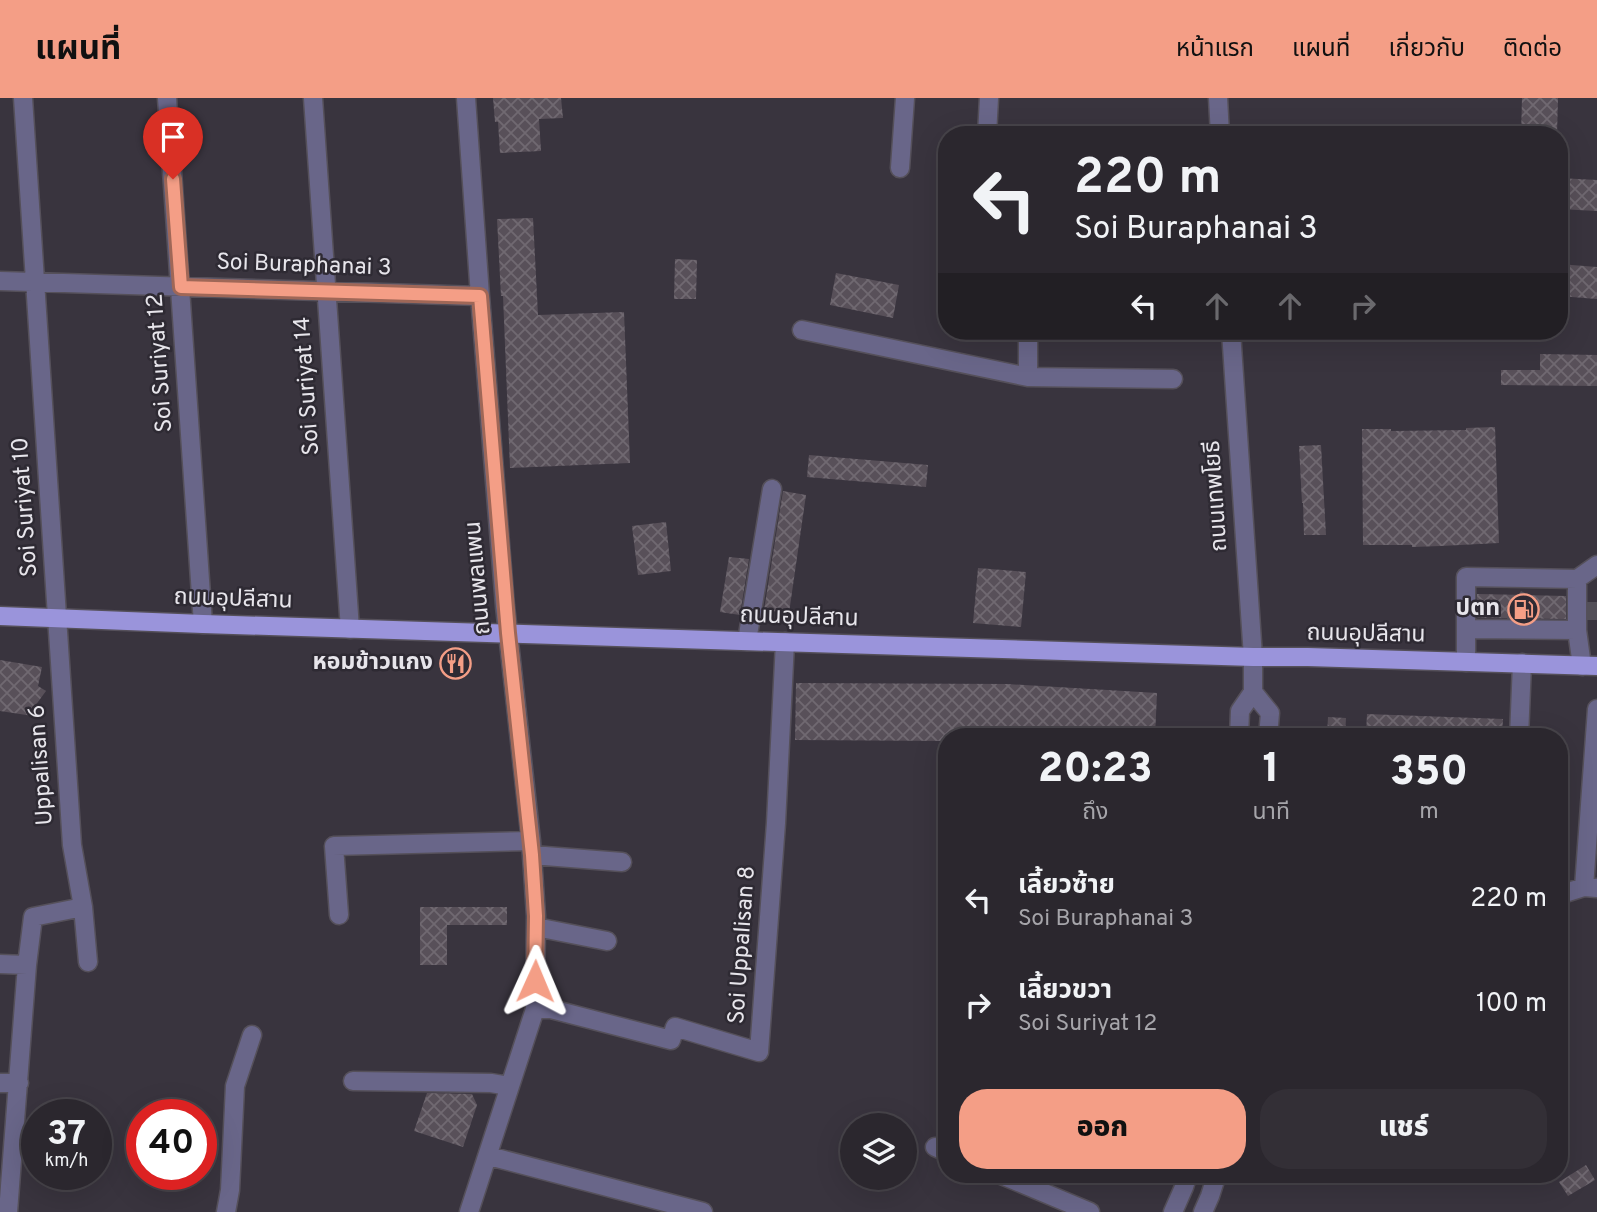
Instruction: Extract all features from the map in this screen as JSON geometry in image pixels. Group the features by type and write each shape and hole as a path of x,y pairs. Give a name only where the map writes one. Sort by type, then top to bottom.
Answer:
{"main road":[{"name":"ถนนอุปลีสาน","path":"0,616 1590,666"}],"street":[{"name":"Soi Suriyat 10","path":"23,98 57,619"},
{"name":"Soi Suriyat 12","path":"167,98 203,624"},
{"name":"Soi Suriyat 14","path":"313,98 350,629"},
{"name":"ถนนพลแพน","path":"466,98 508,633 532,848 536,927 535,1009 470,1212"},
{"path":"900,168 905,98"},
{"path":"987,126 989,98"},
{"path":"1218,98 1220,126"},
{"name":"Soi Buraphanai 3","path":"0,281 480,296"},
{"path":"802,330 1028,377 1173,379"},
{"path":"1028,340 1028,377"},
{"name":"ถนนเทพโยธี","path":"1232,340 1253,657 1253,692"},
{"path":"747,641 772,489"},
{"path":"1466,662 1466,577 1533,587 1577,579 1597,565"},
{"path":"1577,579 1580,611 1577,630 1590,666"},
{"name":"Uppalisan 6","path":"57,619 72,845 83,907 88,962"},
{"path":"1467,629 1513,626 1577,630"},
{"name":"Soi Uppalisan 8","path":"535,1009 551,1009 671,1040 675,1027 759,1052 776,822 785,642"},
{"path":"1519,728 1522,663"},
{"path":"1239,728 1240,711 1253,692 1270,713 1269,728"},
{"path":"1568,893 1590,888 1597,709"},
{"path":"339,915 334,846 532,848 622,862"},
{"path":"8,1212 33,917 83,907"},
{"path":"536,927 607,941"},
{"path":"0,964 27,965"},
{"path":"226,1212 230,1190 235,1086 252,1035"},
{"path":"353,1081 491,1083 509,1086"},
{"path":"0,1083 19,1083"},
{"path":"489,1156 697,1211"},
{"path":"1021,1183 1090,1212"},
{"path":"1173,1212 1185,1183"},
{"path":"1203,1212 1214,1183"}],"building":[{"path":"493,98 561,98 563,118 539,119 541,151 500,153"},
{"path":"1522,98 1558,98 1557,126 1521,126"},
{"path":"1568,178 1597,180 1597,211 1568,209"},
{"path":"533,218 538,315 624,312 630,463 510,468 497,219"},
{"path":"675,259 697,260 696,299 674,299"},
{"path":"1568,265 1597,267 1597,299 1568,297"},
{"path":"836,273 899,285 893,318 830,305"},
{"path":"1540,354 1597,355 1597,386 1501,385 1501,370 1540,370"},
{"path":"1495,427 1499,543 1412,547 1363,545 1362,429 1466,430"},
{"path":"1321,445 1326,535 1304,535 1299,446"},
{"path":"809,455 928,465 926,487 807,477"},
{"path":"783,491 806,495 789,613 764,610"},
{"path":"666,522 671,571 638,575 632,526"},
{"path":"729,557 749,559 740,615 720,612"},
{"path":"978,568 1026,572 1021,627 973,623"},
{"path":"1477,594 1566,596 1566,619 1477,618"},
{"path":"0,660 42,667 38,686 46,691 35,706 33,716 0,711"},
{"path":"796,683 1007,684 1157,693 1155,728 938,728 938,741 795,740"},
{"path":"1367,714 1503,719 1502,728 1366,728"},
{"path":"1328,717 1346,718 1345,728 1327,728"},
{"path":"420,907 507,907 507,925 447,925 447,965 420,965"},
{"path":"427,1093 472,1094 477,1105 463,1147 414,1131"},
{"path":"1586,1165 1595,1180 1568,1196 1560,1183 1568,1183 1568,1176"}],"tunnel":[{"path":"1515,623 1529,595"},
{"path":"1583,611 1597,611"}],"place":[{"name":"ปตท","path":"1523,609"},
{"name":"หอมข้าวแกง","path":"456,663"}],"route":[{"path":"173,179 181,287 480,296 508,633 532,855 536,916 535,981"}]}
